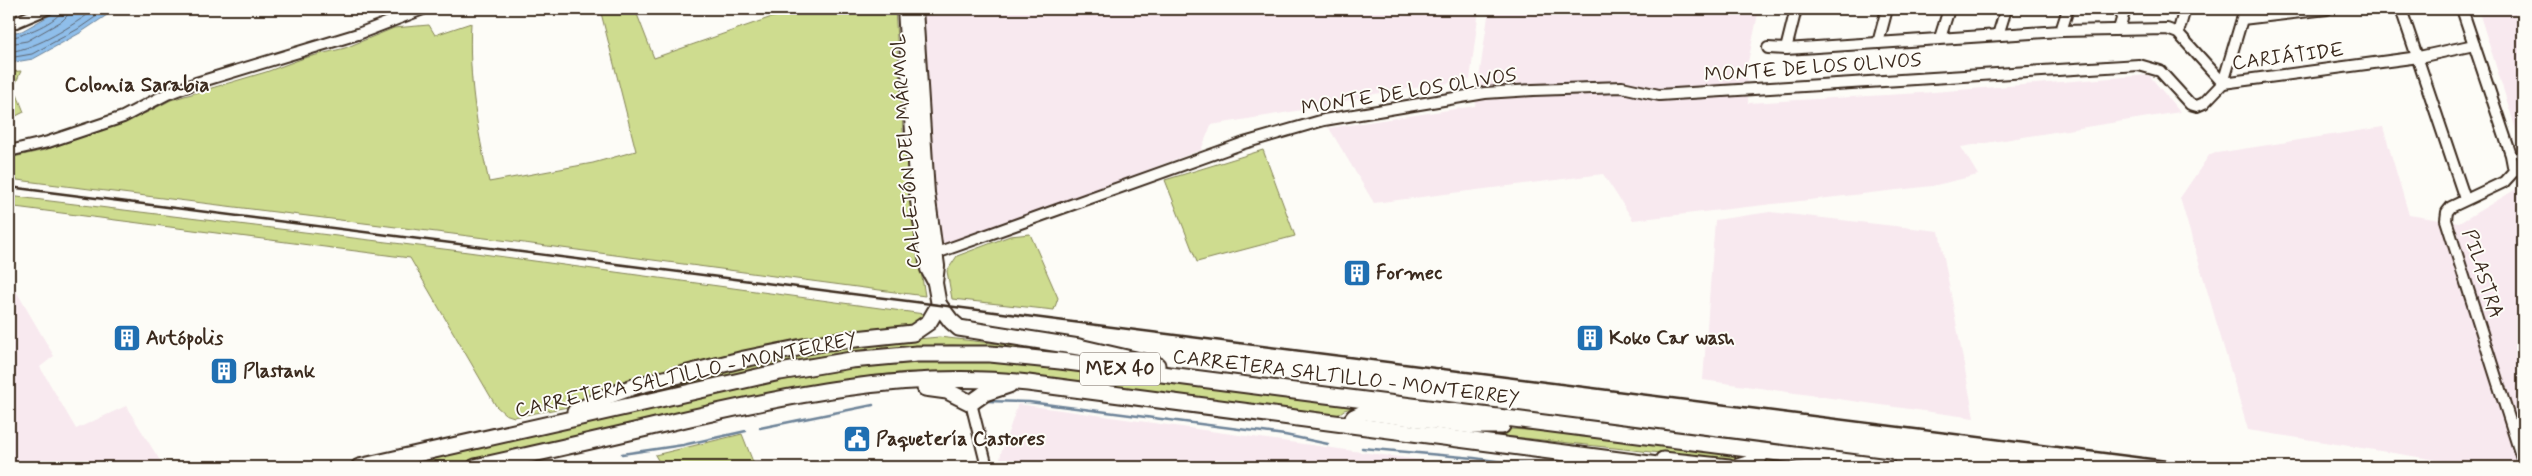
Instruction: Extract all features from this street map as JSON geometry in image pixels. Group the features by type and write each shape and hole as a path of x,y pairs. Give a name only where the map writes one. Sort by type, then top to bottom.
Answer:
{"main road":[{"path":"561,421 605,397 656,380 827,342 913,334 929,322 938,305 959,328 1096,351 1166,368 1185,378"},
{"name":"CARRETERA SALTILLO - MONTERREY","path":"359,467 780,372 884,356 990,354 1888,467"},
{"name":"CARRETERA SALTILLO - MONTERREY","path":"475,467 800,393 875,383 951,380 1028,382 1673,467"},
{"path":"875,383 947,391 971,403 995,389 1028,382"},
{"path":"1348,425 1354,417 1365,412 1473,426 1571,428"},
{"path":"1738,467 1757,461 1762,452"},
{"path":"1604,458 1648,458 1729,467"}],"street":[{"path":"9,25 47,9"},
{"path":"9,151 48,142 124,117 167,94 196,83 358,34 423,9"},
{"name":"CALLEJÓN DEL MÁRMOL","path":"905,9 914,61 931,255 937,266 935,283 938,305"},
{"name":"CALLEJÓN DEL MÁRMOL","path":"914,61 915,9"},
{"path":"1786,49 1796,9"},
{"path":"1878,43 1887,9"},
{"path":"1940,38 1949,9"},
{"path":"1998,35 2006,9"},
{"path":"2061,31 2068,9"},
{"path":"2119,29 2125,9"},
{"path":"1768,48 1786,49 2061,31 2168,29 2178,33 2185,9"},
{"path":"2222,83 2245,9"},
{"path":"2242,19 2305,10 2327,9"},
{"path":"2401,9 2419,57 2465,199 2504,182 2512,175 2514,166 2462,9"},
{"name":"CARIÁTIDE","path":"2178,33 2222,83 2419,57 2474,46"},
{"name":"MONTE DE LOS OLIVOS","path":"931,255 1282,130 1361,113 1485,93 1622,87 1659,95 2139,65 2160,71 2190,104 2197,106 2204,103 2222,83"},
{"name":"PILASTRA","path":"2465,199 2447,212 2446,220 2523,462"},
{"path":"971,403 987,467"}],"shaded area":[{"path":"922,9 1479,9 1470,80 1374,94 1326,106 1211,125 1201,150 943,246 933,190"},
{"path":"1489,9 1759,9 1747,67 1748,103 1921,93 2149,75 2180,112 1961,147 1978,175 1932,186 1633,220 1603,174 1374,203 1329,128 1475,106"},
{"path":"2478,9 2523,9 2523,152"},
{"path":"2383,127 2409,215 2459,223 2523,185 2523,467 2481,467 2248,430 2180,198 2210,154"},
{"path":"1770,212 1939,231 1974,418 1703,380 1715,220"},
{"path":"9,279 54,356 40,367 76,429 126,406 164,467 9,467"},
{"path":"1018,404 1472,467 999,467 1001,453"}],"green space":[{"path":"600,9 635,9 654,58 769,18 814,9 895,9 903,130 914,228 925,296 509,241 9,179 9,158 45,150 146,113 171,100 266,72 304,58 345,48 394,28 429,25 435,35 471,23 470,43 474,103 489,182 593,163 636,151"},
{"path":"21,71 14,87 24,112 16,116 9,104 9,72"},
{"path":"1263,150 1295,236 1197,262 1165,180"},
{"path":"9,196 468,252 924,314 921,321 913,327 838,334 770,345 666,370 568,407 514,417 505,414 496,406 410,258 9,207"},
{"path":"1030,234 1058,298 1054,310 952,299 947,271 957,256 1010,236"},
{"path":"939,337 1078,353 1101,359 996,347 952,345 851,351 785,362 611,401 698,374 844,346"},
{"path":"975,359 1102,372 1356,407 1344,410 1336,416 937,373 907,372 846,379 451,467 392,467 775,379 865,363"},
{"path":"1359,420 1543,431 1739,455 1740,458 1733,461"},
{"path":"742,434 755,467 662,467 655,455"},
{"path":"1767,459 1832,467 1761,467"}],"water":[{"path":"61,9 116,9 80,33 33,59 9,63 9,33 22,31"}],"waterway":[{"path":"986,401 1029,402 1285,435 1328,444"},
{"path":"760,428 873,405"},
{"path":"622,454 683,445 746,431"},
{"path":"1362,448 1474,458 1540,467"}],"railway":[{"path":"9,187 2215,467"}],"place":[{"name":"Formec","path":"1357,273"},
{"name":"Autópolis","path":"127,338"},
{"name":"Koko Car wash","path":"1590,338"},
{"name":"Plastank","path":"224,371"},
{"name":"Paquetería Castores","path":"857,439"}],"district":[{"name":"Colonia Sarabia","path":"137,85"}]}
